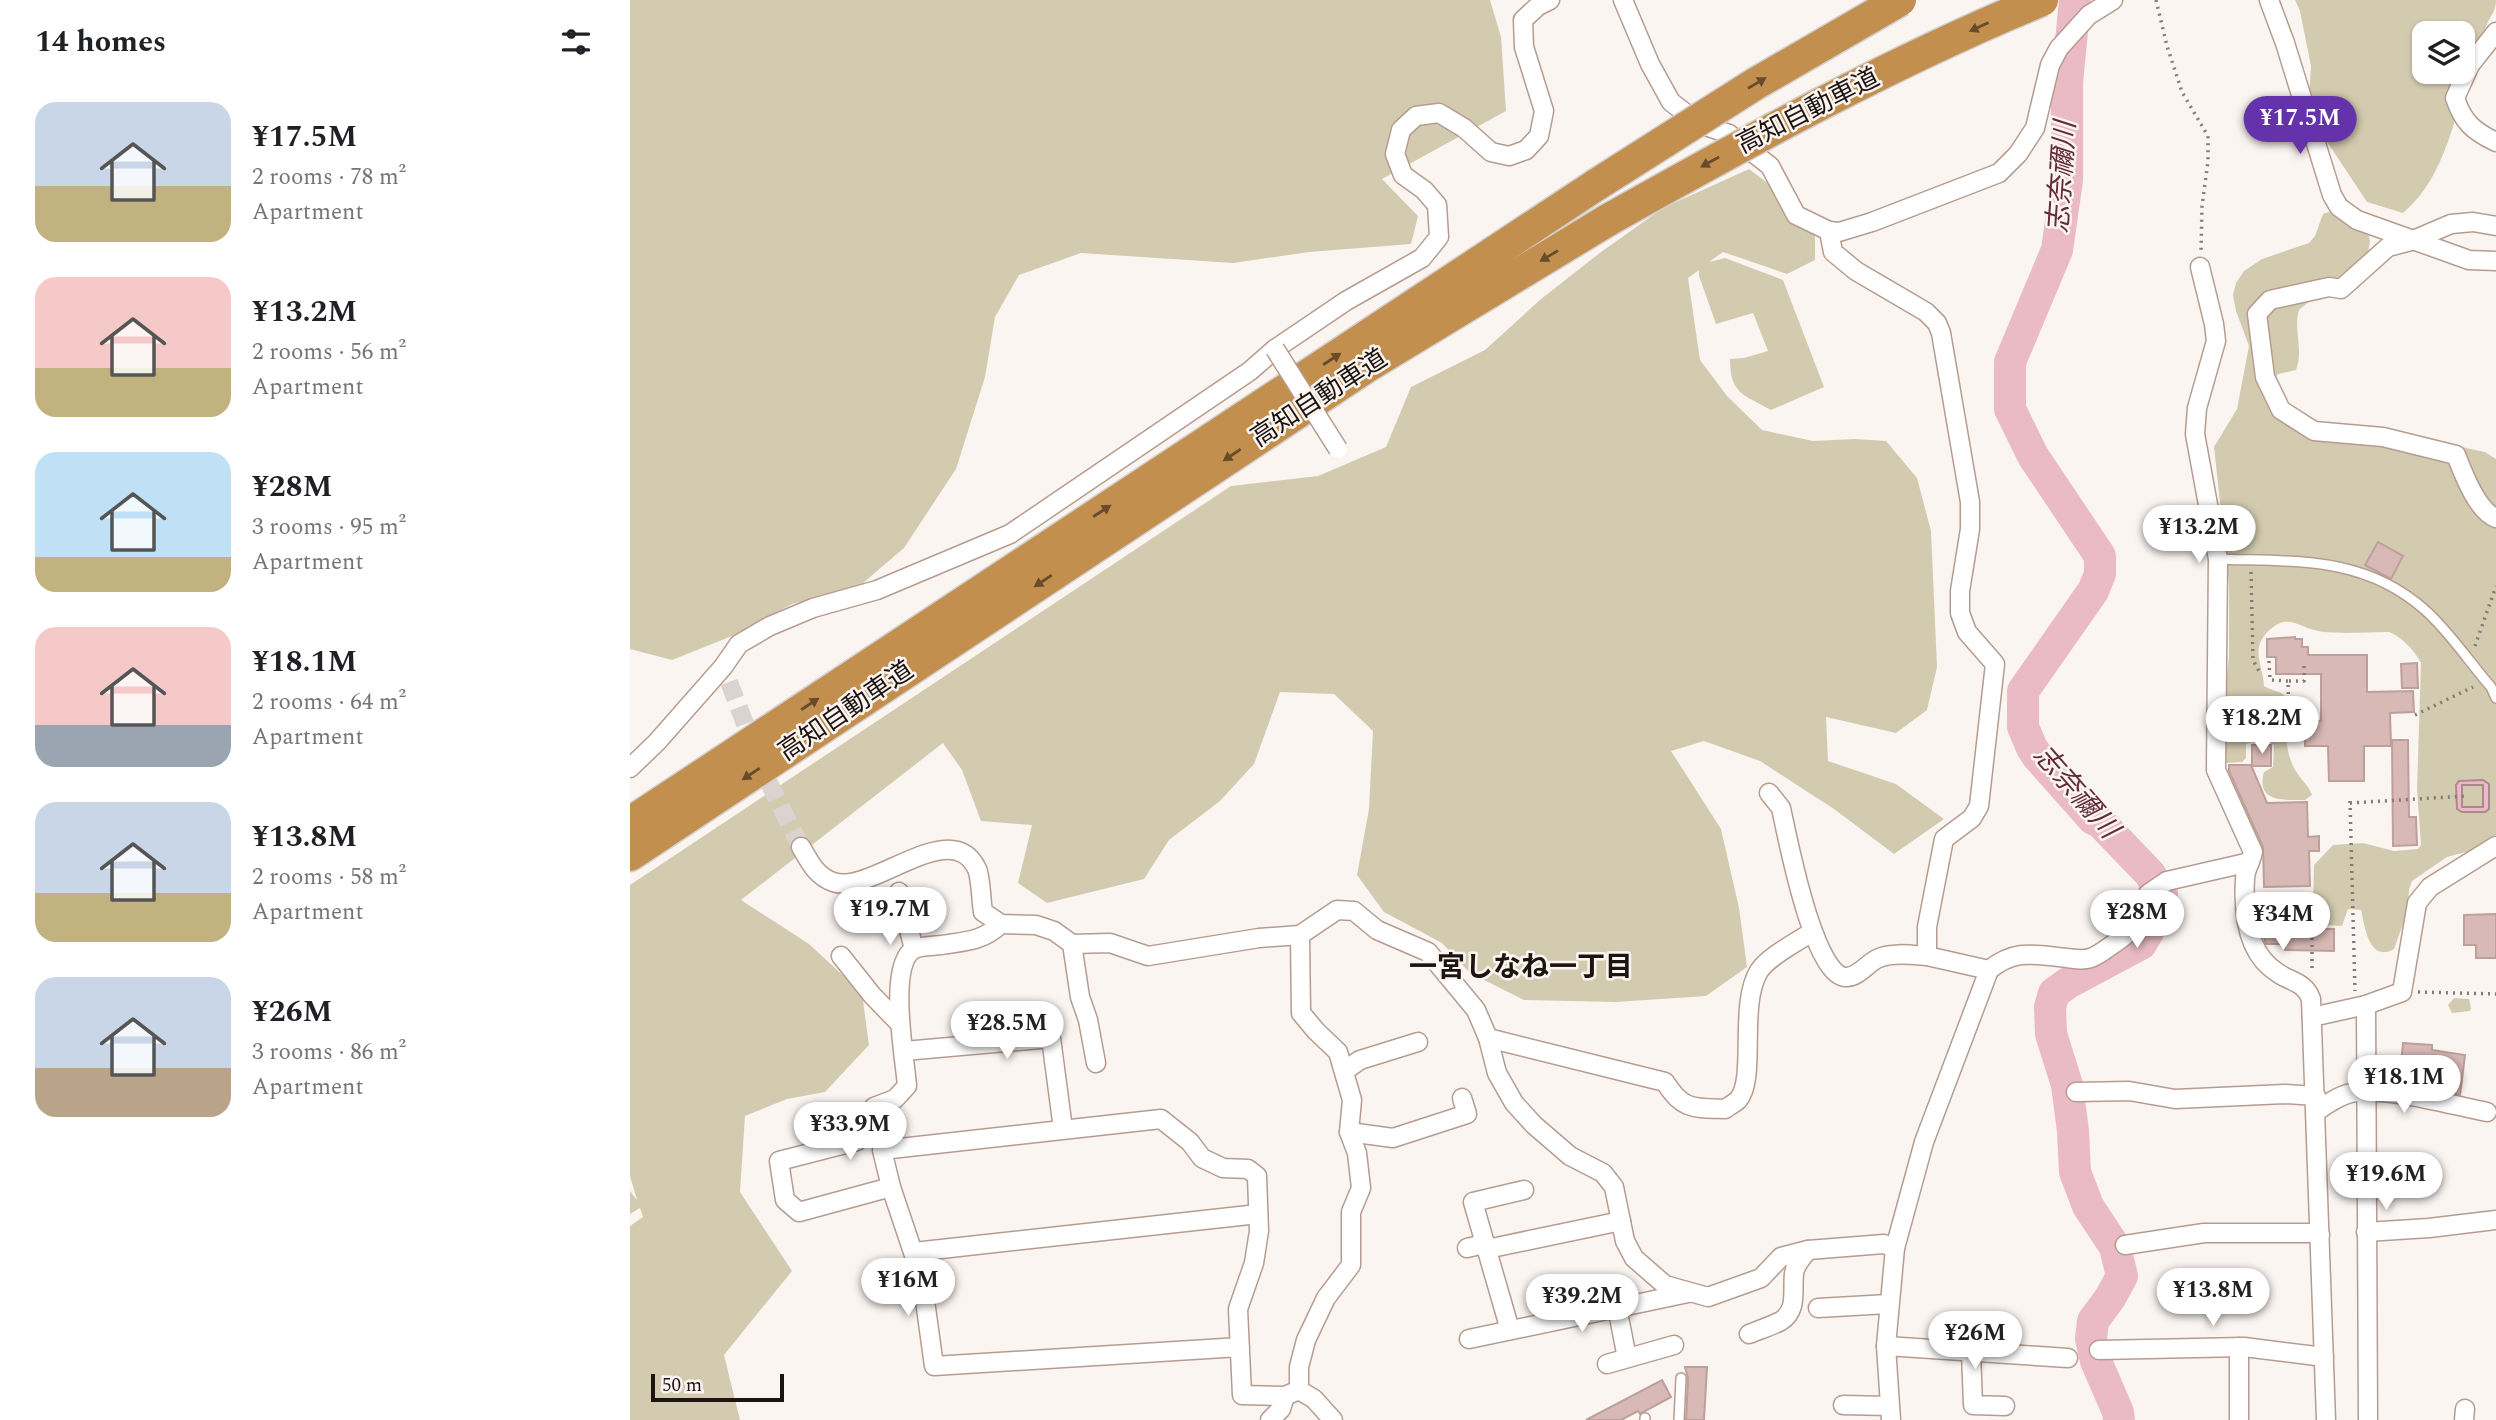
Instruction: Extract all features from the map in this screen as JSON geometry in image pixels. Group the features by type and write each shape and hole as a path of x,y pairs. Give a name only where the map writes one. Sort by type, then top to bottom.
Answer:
{"highway":[{"name":"高知自動車道","path":"630,823 1596,185 1755,84 1900,0"},
{"name":"高知自動車道","path":"630,855 1369,365 1608,220 1733,149 1862,83 2042,0"}],"street":[{"path":"630,768 726,674 739,644 770,626 813,608 877,590 1010,534 1346,301 1422,258 1439,237 1437,205 1424,190 1403,175 1395,154 1401,130 1416,116 1439,113 1464,128 1491,152 1509,156 1526,150 1539,136 1544,111 1524,47 1523,20 1538,6 1550,0"},
{"path":"1628,3 1650,64 1671,102 1700,124 1729,134 1770,166 1796,215 1829,231 1839,232 1872,222 1998,173 2018,154 2035,128 2050,65 2059,48 2089,15 2113,0"},
{"path":"2269,0 2286,43 2332,195 2339,207 2357,220 2411,241 2469,260 2496,261"},
{"path":"2496,32 2470,65 2455,98 2461,118 2483,136 2496,142"},
{"path":"2496,226 2473,222 2451,224 2411,241 2388,247 2341,289 2329,287 2270,300 2257,314 2264,377 2281,410 2314,431 2383,437 2456,455 2470,488 2489,516 2496,518"},
{"path":"1829,231 1833,252 1856,271 1926,312 1937,323 1941,333 1970,502 1970,529 1960,590 1960,613 1967,632 1994,664 1979,806 1972,818 1944,839 1927,926 1927,956"},
{"path":"2200,267 2216,341 2196,408 2194,434 2218,559 2216,770 2253,852 2245,879 2246,911 2252,946 2278,973 2298,982 2308,991 2311,999 2326,1420"},
{"path":"1275,349 1338,449"},
{"path":"1769,793 1781,808 1812,932 1828,966 1836,974 1846,978 1858,974 1881,956 1927,956 1989,970"},
{"path":"2312,1017 2366,1005 2402,992 2417,903 2430,887 2496,846"},
{"path":"801,847 815,871 833,882 850,884 931,852 948,850 964,853 977,869 984,912 1001,925 1036,925 1054,931 1072,944 1110,943 1148,956 1300,934 1338,910 1354,911 1377,930 1428,952 1476,1010 1488,1038 1497,1073 1514,1103 1534,1125 1570,1156 1603,1173 1614,1187 1625,1241 1634,1258 1665,1285 1708,1297 1761,1278 1781,1257 1808,1250 1884,1244 1895,1248"},
{"path":"1843,1405 1890,1413 1886,1346 1895,1248 1924,1142 1989,970 2002,960 2015,955 2081,960 2093,957 2133,928 2142,917 2148,894 2167,881 2250,862"},
{"path":"899,891 914,949"},
{"path":"891,1187 799,1212 785,1200 779,1161 857,1141 864,1132 866,1117 874,1107 895,1099 907,1086 900,1024 899,973 914,949 987,937 1001,925"},
{"path":"1488,1038 1665,1082 1676,1099 1688,1106 1725,1109 1740,1098 1746,1077 1747,1005 1759,971 1812,932"},
{"path":"1270,1420 1292,1393 1306,1340 1326,1298 1351,1265 1351,1212 1361,1188 1357,1153 1349,1132 1352,1100 1338,1052 1301,1013 1300,934"},
{"path":"1072,944 1080,997 1088,1020 1096,1063"},
{"path":"841,956 872,995 900,1024"},
{"path":"2366,1005 2368,1420"},
{"path":"904,1052 1051,1038 1063,1129"},
{"path":"1344,1071 1360,1060 1418,1042"},
{"path":"2076,1093 2129,1091 2175,1099 2286,1094 2316,1104 2351,1093 2365,1092 2398,1094 2487,1112"},
{"path":"1349,1132 1393,1138 1467,1114 1462,1097"},
{"path":"1240,1347 934,1366 922,1279 891,1187 882,1150 1161,1119 1190,1142 1202,1158 1223,1168 1248,1169 1257,1177 1259,1231 1254,1263 1238,1309 1240,1347 1242,1395 1292,1393 1314,1399 1334,1420"},
{"path":"1510,1330 1479,1247 1473,1202 1524,1190"},
{"path":"914,1252 1258,1214"},
{"path":"2366,1232 2496,1220"},
{"path":"1479,1247 1621,1221"},
{"path":"2125,1245 2204,1233 2320,1235"},
{"path":"1749,1334 1780,1321 1788,1314 1794,1300 1794,1274 1808,1250"},
{"path":"1469,1339 1688,1293"},
{"path":"1818,1308 1888,1304"},
{"path":"1618,1307 1627,1358"},
{"path":"1607,1364 1674,1345"},
{"path":"1886,1346 2068,1358"},
{"path":"2099,1350 2239,1347 2324,1357"},
{"path":"2239,1347 2239,1420"},
{"path":"1971,1352 1973,1405 2005,1406"}],"lane":[{"path":"2218,559 2332,565 2354,569 2385,583 2426,611 2485,680 2496,698"},
{"path":"1679,1420 1681,1378"}],"path":[{"path":"2156,0 2182,92 2208,136 2200,267"},
{"path":"2251,560 2253,660 2260,673"},
{"path":"2469,662 2496,586"},
{"path":"2269,661 2270,680 2304,681 2304,661"},
{"path":"2415,715 2485,680"},
{"path":"2288,681 2289,722"},
{"path":"2350,803 2466,796"},
{"path":"2246,911 2324,911"},
{"path":"2308,991 2312,978 2312,912"},
{"path":"2402,992 2496,994"}],"shaded area":[{"path":"630,0 1490,0 1501,37 1506,111 1382,179 1418,216 1411,244 1309,252 1233,263 1081,253 1019,275 995,317 985,377 956,469 904,548 856,589 792,604 732,636 672,660 630,649"},
{"path":"2295,0 2496,0 2475,57 2475,21 2412,21 2412,84 2466,84 2440,162 2418,198 2403,213 2367,202 2308,113 2311,66 2300,11"},
{"path":"1749,169 1815,219 1815,260 1787,274 1723,252 1709,262 1725,258 1783,280 1824,387 1771,410 1740,392 1732,379 1730,359 1768,351 1753,313 1716,324 1699,270 1688,278 1700,360 1727,396 1762,430 1813,441 1886,441 1917,478 1931,531 1937,667 1927,710 1896,733 1826,717 1828,761 1896,784 1944,819 1894,854 1834,809 1760,761 1704,741 1671,751 1721,829 1739,908 1747,967 1706,996 1615,1002 1524,1000 1470,973 1442,943 1384,912 1357,875 1369,809 1373,731 1334,694 1280,692 1254,764 1220,801 1169,840 1144,879 1047,903 1018,883 1032,825 981,821 962,770 943,743 741,900 809,944 862,993 869,1045 825,1092 787,1099 745,1116 740,1192 792,1271 724,1355 740,1420 630,1420 630,1226 643,1217 640,1208 630,1214 630,1191 637,1200 630,1176 630,885 1231,486 1318,476 1386,447 1411,387 1485,350 1541,299 1663,208"},
{"path":"2332,211 2367,229 2370,241 2368,253 2299,310 2299,355 2296,370 2278,374 2274,381 2290,408 2322,425 2419,438 2485,452 2496,459 2496,835 2470,851 2447,857 2412,881 2408,910 2394,949 2386,952 2379,951 2370,941 2361,910 2348,909 2342,926 2325,925 2313,902 2314,865 2333,845 2363,843 2394,851 2418,849 2421,845 2417,789 2421,663 2412,649 2389,632 2330,632 2291,622 2276,625 2269,630 2259,648 2264,686 2285,696 2290,760 2312,795 2305,800 2281,799 2274,798 2264,789 2264,772 2273,767 2274,745 2271,743 2246,744 2246,758 2242,762 2227,763 2224,759 2222,719 2229,658 2229,585 2214,447 2237,409 2249,346 2233,295 2236,283 2244,271 2262,259 2309,243 2315,236 2323,214"},
{"path":"2483,780 2489,784 2489,809 2485,812 2462,812 2457,809 2456,785 2459,781","holes":["2462,785 2483,785 2483,807 2462,807"]},
{"path":"2454,998 2469,999 2470,1011 2452,1013 2448,1005"}],"building":[{"path":"2378,542 2403,556 2391,579 2365,565"},
{"path":"2267,639 2302,639 2302,647 2308,647 2308,655 2367,655 2367,692 2413,691 2414,712 2390,713 2391,746 2364,746 2364,781 2329,781 2328,746 2305,746 2305,721 2321,721 2321,674 2276,674 2276,657 2267,657"},
{"path":"2417,663 2418,688 2402,688 2401,664"},
{"path":"2392,740 2408,740 2409,817 2416,817 2417,845 2393,846"},
{"path":"2252,745 2271,745 2271,766 2252,766"},
{"path":"2229,765 2251,765 2267,803 2307,802 2308,837 2319,836 2319,851 2309,851 2310,886 2264,887 2263,847 2229,771"},
{"path":"2496,914 2496,958 2476,958 2476,945 2464,945 2464,915"},
{"path":"2258,916 2307,917 2307,929 2334,929 2334,951 2285,950 2285,944 2266,944"},
{"path":"2403,1043 2432,1045 2432,1050 2465,1055 2460,1095 2445,1091 2446,1079 2400,1076"},
{"path":"1685,1367 1707,1367 1704,1420 1686,1420 1688,1378"},
{"path":"1662,1380 1671,1397 1640,1414 1638,1411 1621,1420 1586,1420"}],"waterway":[{"name":"志奈禰川","path":"2075,0 2067,83 2067,180 2057,250 2010,362 2010,409 2033,456 2100,556 2100,574 2093,591 2023,691 2023,727 2038,757 2093,819 2100,822 2150,874 2162,894 2158,914 2141,944 2068,983 2054,993 2050,1007 2051,1034 2067,1085 2075,1172 2088,1206 2115,1247 2122,1276 2093,1321 2091,1339 2096,1361 2119,1420"}],"tunnel":[{"path":"729,682 763,771 801,847"}],"district":[{"name":"一宮しなね一丁目","path":"1521,967"}]}
